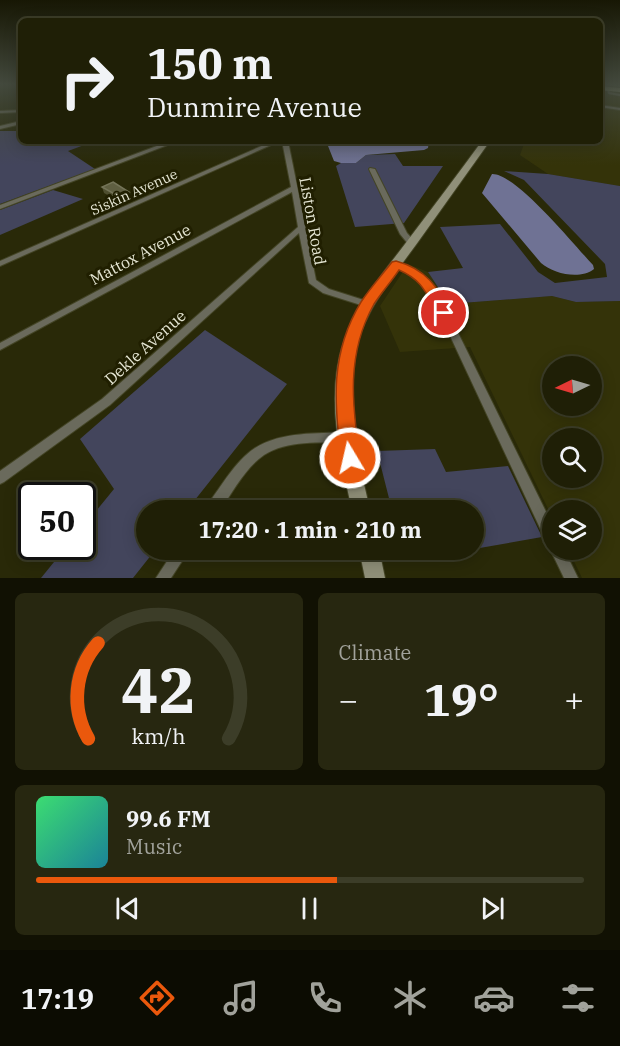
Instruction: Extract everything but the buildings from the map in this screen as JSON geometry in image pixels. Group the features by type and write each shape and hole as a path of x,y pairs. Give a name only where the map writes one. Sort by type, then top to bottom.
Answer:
{"main road":[{"path":"359,500 346,437 343,405 347,352 367,304 484,144"},
{"path":"371,560 375,578"}],"street":[{"path":"0,112 18,111"},
{"path":"0,128 18,123"},
{"path":"0,207 167,144"},
{"name":"Siskin Avenue","path":"0,264 270,144"},
{"name":"Liston Road","path":"286,144 312,281 326,291 367,304"},
{"path":"372,170 404,234 412,243"},
{"name":"Mattox Avenue","path":"0,347 294,188"},
{"name":"Dekle Avenue","path":"0,478 106,402 301,228"},
{"path":"396,265 417,273 434,292 542,517"},
{"path":"220,500 259,452 276,444 346,437"},
{"path":"163,578 175,560"},
{"path":"562,560 571,578"}],"shaded area":[{"path":"603,111 620,111 620,186 548,174 520,155 524,144 603,144"},
{"path":"0,131 18,131 18,144 87,144 68,151 95,169 0,204"},
{"path":"332,144 429,144 428,148 424,150 366,155 356,163 334,161 328,146"},
{"path":"395,154 403,166 443,166 404,223 355,227 336,166 341,163 356,163 366,155"},
{"path":"504,171 548,174 620,186 620,301 576,302 552,296 449,304 428,272 463,268 440,227 500,224 538,272 555,283 607,277 605,264 524,180"},
{"path":"492,174 502,177 530,197 593,265 594,269 575,275 560,273 541,263 482,193"},
{"path":"53,190 83,199 0,235 0,210"},
{"path":"408,264 428,272 449,304 552,296 576,302 620,301 620,578 582,578 573,560 602,560 602,500 544,500 470,347 400,352 380,306"},
{"path":"205,330 287,384 195,500 136,500 136,560 147,560 133,578 41,578 56,560 96,560 96,511 114,489 80,439"},
{"path":"435,449 446,472 508,466 542,537 484,547 484,500 389,500 377,451"}],"route":[{"path":"350,458 343,405 344,376 347,352 367,304 396,265 417,273 434,292 444,313"}]}
